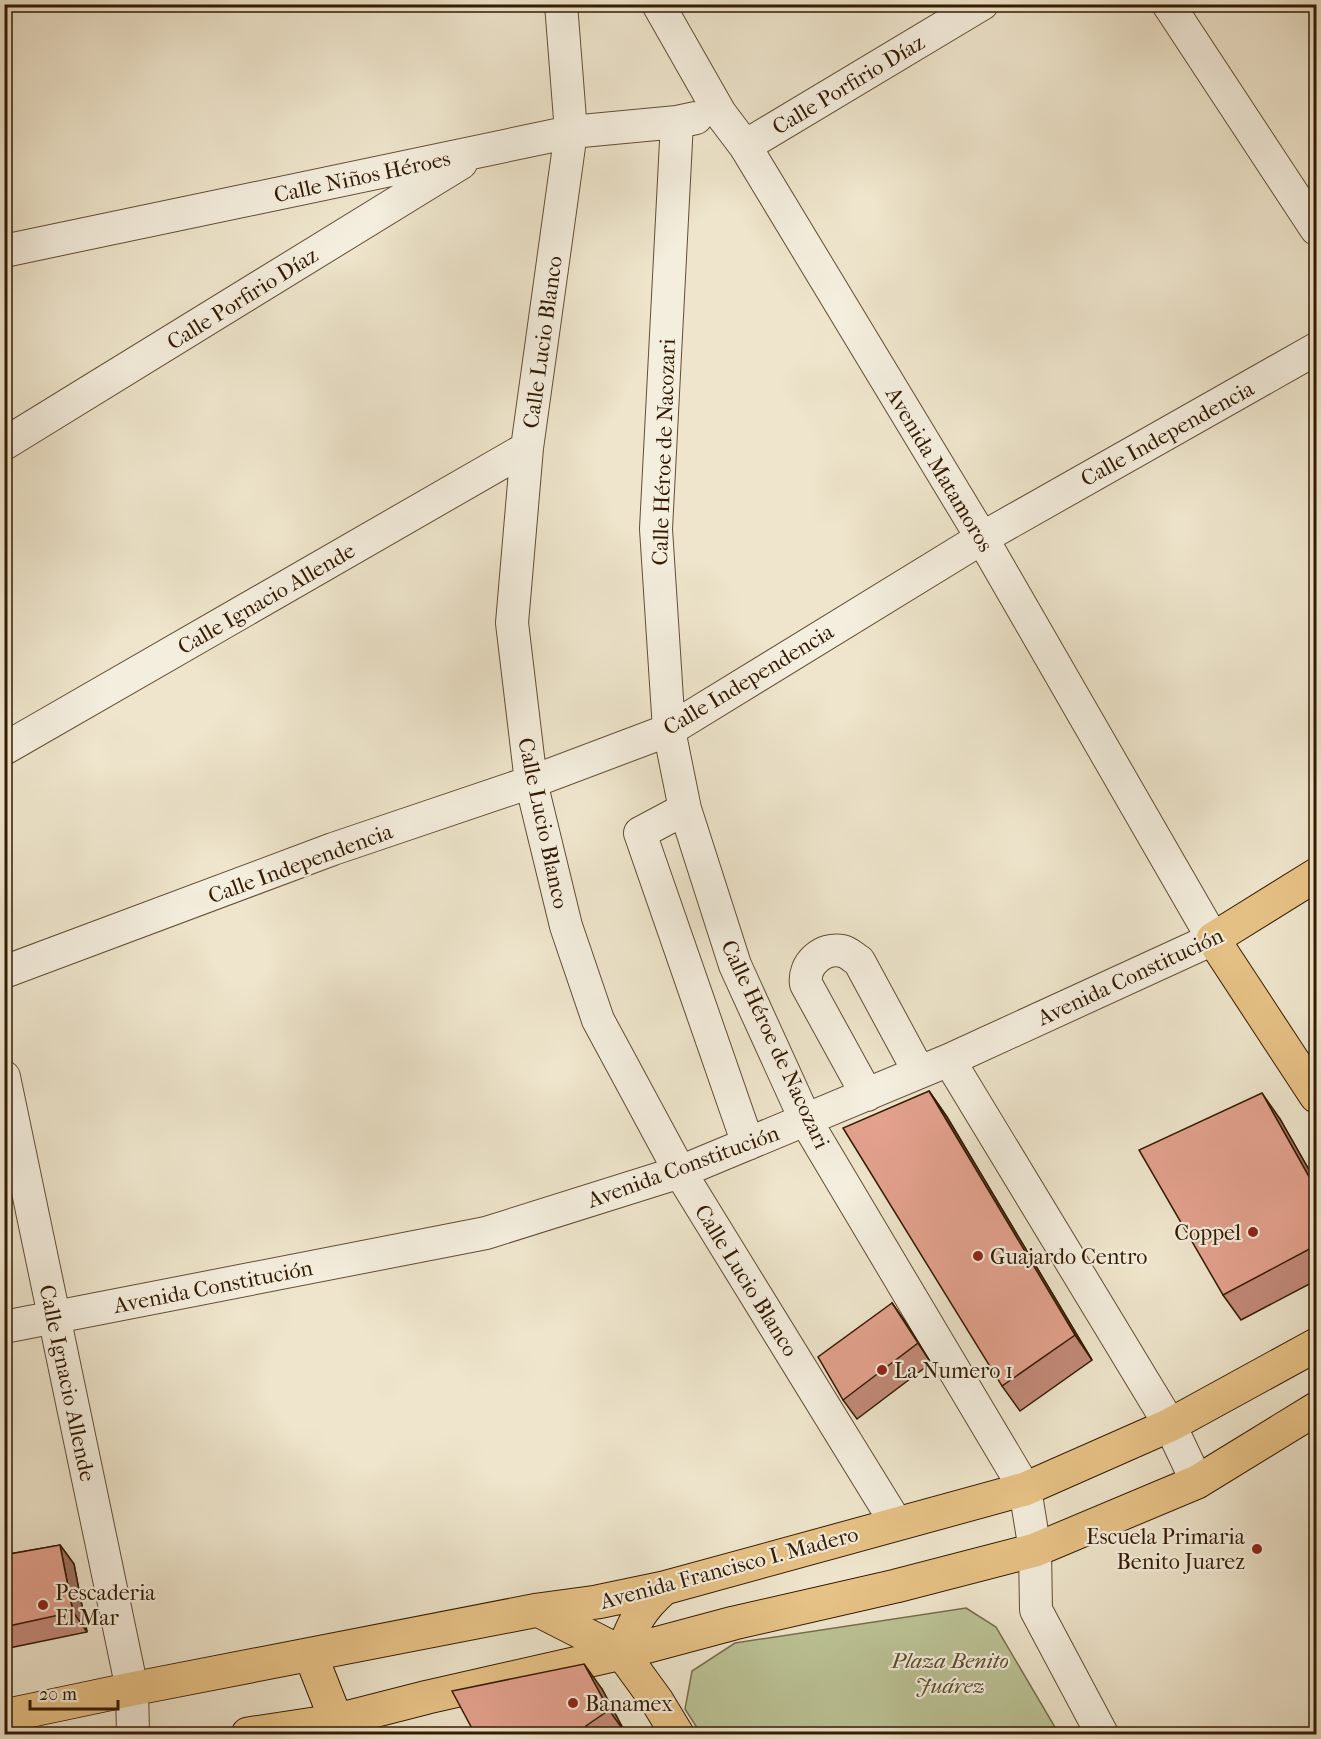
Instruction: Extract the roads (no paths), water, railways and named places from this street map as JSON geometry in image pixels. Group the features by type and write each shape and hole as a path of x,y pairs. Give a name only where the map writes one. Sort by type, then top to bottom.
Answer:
{"main road":[{"name":"Avenida Constitución","path":"1213,939 1317,875"},
{"path":"1213,939 1317,1096"},
{"name":"Avenida Francisco I. Madero","path":"4,1716 538,1610 597,1602 664,1588 1026,1489 1170,1425 1317,1345"},
{"path":"248,1734 327,1728 439,1694 622,1653 734,1623 896,1586 1035,1550 1197,1482 1317,1409"},
{"path":"622,1653 636,1619 647,1603 664,1588"},
{"path":"538,1610 622,1653 657,1701 677,1734"},
{"path":"311,1656 333,1712 327,1728"}],"street":[{"name":"Calle Lucio Blanco","path":"561,4 571,132 527,448 512,623 531,782 566,926 598,1020 680,1172 896,1523"},
{"name":"Avenida Matamoros","path":"658,4 720,113 745,146 982,538 1213,939"},
{"name":"Calle Porfirio Díaz","path":"745,146 982,4"},
{"path":"1168,4 1317,229"},
{"name":"Calle Niños Héroes","path":"4,252 571,132 677,122 720,113"},
{"name":"Calle Héroe de Nacozari","path":"677,122 656,529 669,730 685,809 735,965 806,1121 1026,1489"},
{"name":"Calle Porfirio Díaz","path":"4,444 479,152"},
{"name":"Calle Independencia","path":"4,972 333,849 531,782 669,730 982,538 1317,349"},
{"name":"Calle Ignacio Allende","path":"4,749 527,448"},
{"path":"685,809 640,832 748,1144"},
{"name":"Avenida Constitución","path":"4,1327 486,1233 680,1172 948,1060 1213,939"},
{"path":"867,1095 806,984 805,975 813,961 827,951 843,951 859,961 920,1072"},
{"path":"948,1060 1170,1425 1197,1482"},
{"name":"Calle Ignacio Allende","path":"4,1077 132,1689 133,1734"},
{"path":"1026,1489 1035,1550 1036,1610 1102,1734"}],"place":[{"name":"Coppel","path":"1253,1232"},
{"name":"Guajardo Centro","path":"978,1256"},
{"name":"La Numero 1","path":"882,1370"},
{"name":"Escuela Primaria Benito Juarez","path":"1257,1549"},
{"name":"Pescaderia El Mar","path":"43,1605"},
{"name":"Banamex","path":"573,1703"}],"park label":[{"name":"Plaza Benito Juárez","path":"950,1673"}]}
